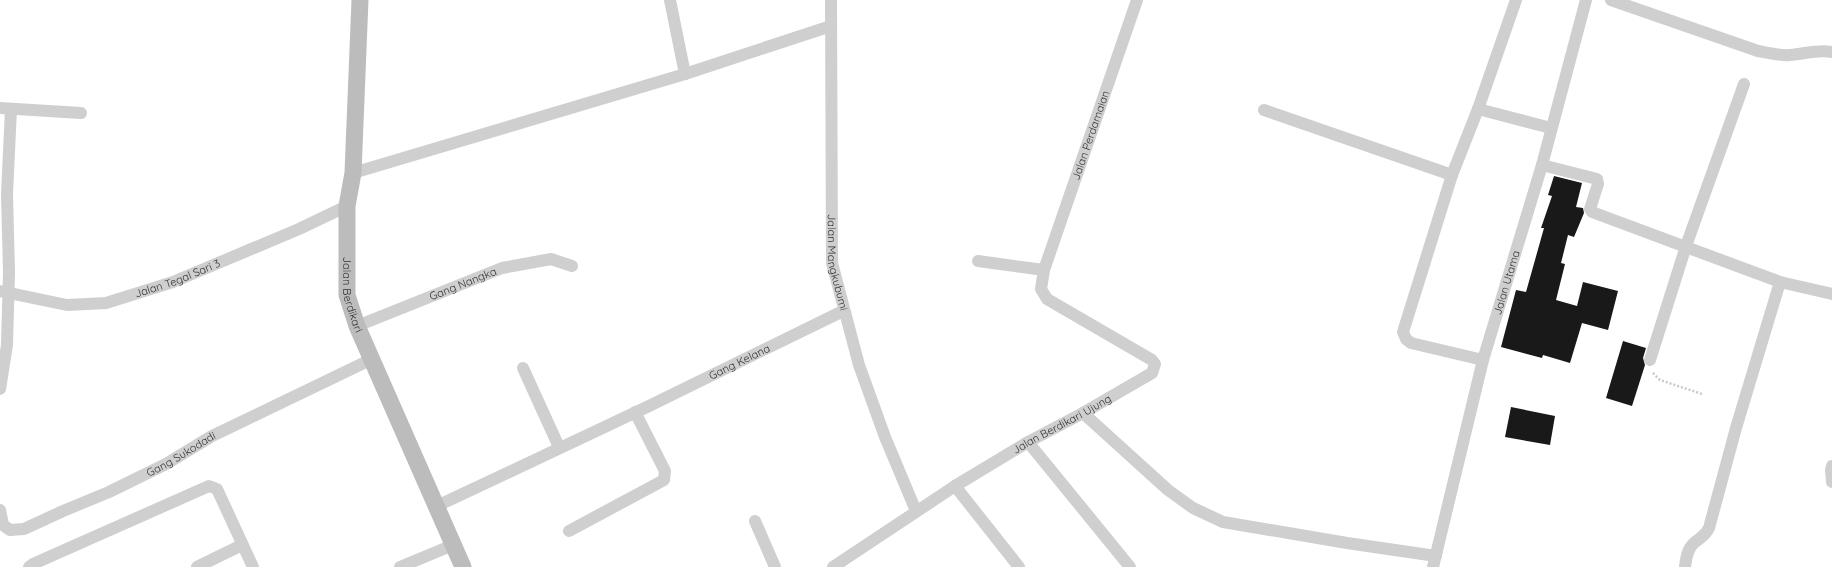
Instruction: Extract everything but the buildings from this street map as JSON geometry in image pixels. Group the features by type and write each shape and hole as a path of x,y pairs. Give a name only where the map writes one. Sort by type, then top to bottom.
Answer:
{"street":[{"name":"Jalan Berdikari","path":"360,0 353,173 347,206 348,295 357,326 463,567"},
{"path":"670,0 685,74"},
{"name":"Jalan Mangkubumi","path":"831,0 832,263 843,311 859,365 885,437 916,511"},
{"name":"Jalan Perdamaian","path":"1044,270 1137,0"},
{"path":"1483,360 1411,343 1406,340 1403,332 1452,175 1478,109 1516,0"},
{"name":"Jalan Utama","path":"1435,561 1483,360 1542,165 1586,0"},
{"path":"1611,0 1758,51 1778,55 1792,55 1815,50 1832,52"},
{"path":"353,173 685,74 831,26"},
{"path":"1650,360 1686,246 1744,84"},
{"path":"0,389 7,345 4,291 7,194 6,108 81,113"},
{"path":"1478,109 1551,128"},
{"path":"1264,110 1452,175"},
{"path":"1542,165 1597,179 1598,184 1590,209 1592,212 1780,282 1832,294"},
{"name":"Jalan Tegal Sari 3","path":"4,291 66,305 106,303 173,282 299,230 347,206"},
{"name":"Gang Nangka","path":"357,326 502,268 550,259 572,266"},
{"path":"978,261 1044,270"},
{"name":"Jalan Berdikari Ujung","path":"833,567 955,486 1028,442 1083,413 1152,373 1155,364 1152,360 1047,299 1041,289 1044,270"},
{"path":"1685,567 1688,553 1693,544 1706,534 1709,528 1736,428 1780,282"},
{"name":"Gang Kelana","path":"437,506 843,311"},
{"name":"Gang Sukodadi","path":"0,510 3,525 10,530 24,529 109,492 166,464 219,433 372,359"},
{"path":"523,368 559,447"},
{"path":"569,531 664,480 665,470 635,412"},
{"path":"1083,413 1168,490 1193,508 1223,522 1347,543 1435,561"},
{"path":"1028,442 1130,567"},
{"path":"1832,466 1832,482"},
{"path":"29,567 40,560 209,486 217,490 253,567"},
{"path":"955,486 1019,567"},
{"path":"755,521 774,567"},
{"path":"197,567 242,545"},
{"path":"400,567 453,545"}],"path":[{"path":"1650,360 1649,366 1660,380 1702,394"}]}
